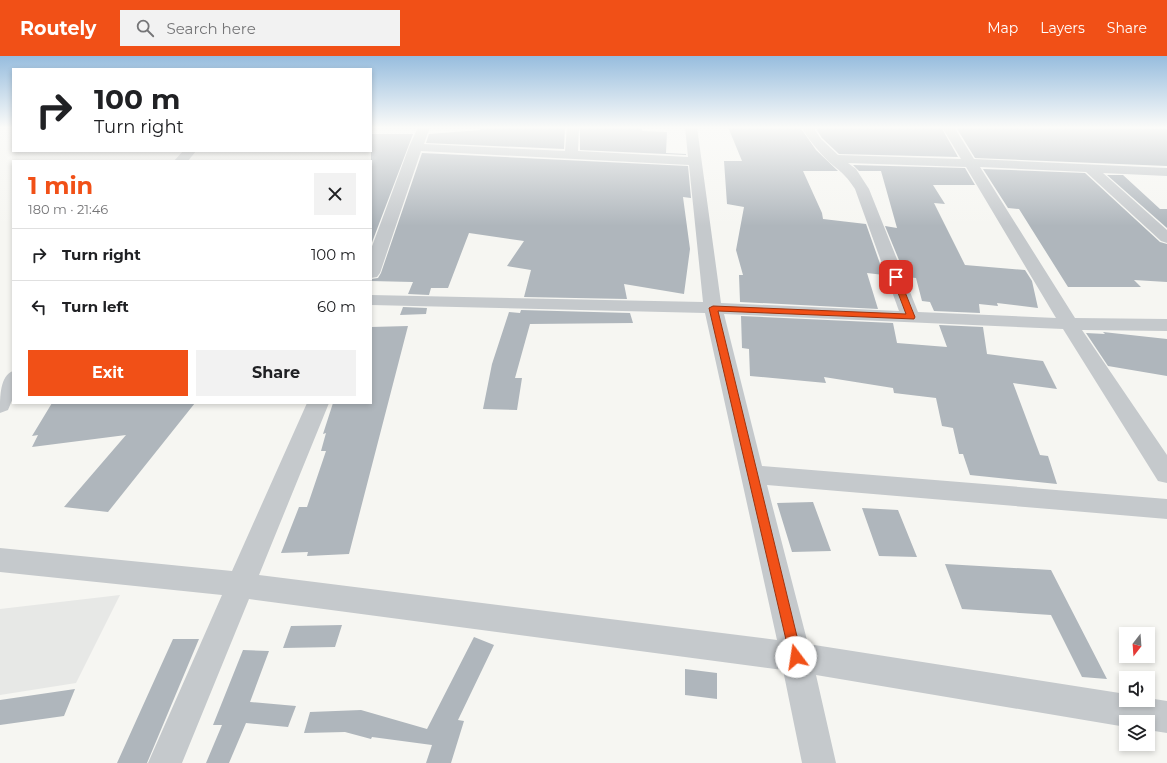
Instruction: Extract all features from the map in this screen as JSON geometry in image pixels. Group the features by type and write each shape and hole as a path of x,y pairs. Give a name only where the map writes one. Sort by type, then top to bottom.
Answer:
{"street":[{"path":"372,270 410,160"},
{"path":"674,160 695,161 713,308 796,657 819,763"},
{"path":"835,160 851,172 862,189 911,317"},
{"path":"868,160 1167,172"},
{"path":"967,160 1069,324 1167,474"},
{"path":"1090,168 1167,238"},
{"path":"372,300 713,308 1069,324 1167,325"},
{"path":"0,405 6,387 12,379"},
{"path":"165,763 242,585 318,404"},
{"path":"752,474 1167,509"},
{"path":"0,560 242,585 796,657 1167,716"}],"shaded area":[{"path":"120,595 76,683 0,695 0,609"}],"building":[{"path":"372,160 403,160 372,242"},
{"path":"420,160 565,160 688,166 691,198 683,197 690,249 684,294 624,284 627,299 524,297 531,270 507,266 524,241 469,233 448,288 431,288 429,295 408,294 413,282 372,281 372,279 378,278"},
{"path":"826,160 838,171 803,171 822,213 823,219 866,224 884,275 867,273 878,309 740,302 739,275 743,275 736,250 744,207 727,204 724,161"},
{"path":"1023,160 1167,160 1167,166"},
{"path":"853,165 965,168 975,185 933,185 945,204 934,203 965,265 1025,270 1032,281 1038,308 997,303 998,306 979,304 980,313 934,311 930,302 922,301 916,278 906,277 885,226 897,228 881,171 859,171"},
{"path":"983,169 1085,173 1160,242 1167,244 1167,282 1134,280 1141,287 1068,287 1019,209 1008,208"},
{"path":"1107,175 1123,175 1160,209 1167,209 1167,228"},
{"path":"403,307 427,308 426,314 400,315"},
{"path":"521,310 630,313 633,323 530,324 515,378 522,378 517,410 483,409 492,364 509,312 520,313"},
{"path":"741,316 893,323 897,343 947,347 939,325 983,327 987,354 1043,361 1057,389 1013,383 1040,455 1048,456 1057,484 970,475 963,454 959,454 953,428 942,426 936,398 894,393 893,388 824,377 826,383 750,376 749,349 742,348"},
{"path":"408,326 349,554 307,556 308,552 281,553 299,507 307,507 326,451 321,451 326,433 323,434 333,404 372,404 372,327"},
{"path":"1103,332 1167,339 1167,376 1108,366 1086,333 1105,334"},
{"path":"51,404 194,404 108,512 64,507 126,435 32,447 38,435 32,436"},
{"path":"813,502 831,551 792,552 777,503"},
{"path":"862,508 898,510 917,557 879,556"},
{"path":"945,564 1051,570 1107,679 1082,677 1051,615 962,609"},
{"path":"342,625 335,647 283,648 291,626"},
{"path":"474,637 494,645 458,720 464,721 451,763 426,763 432,745 372,737 371,739 345,732 304,733 310,712 361,710 427,729"},
{"path":"173,639 199,639 147,763 117,763"},
{"path":"243,650 269,651 250,702 296,706 288,727 246,723 229,763 206,763 222,725 213,725"},
{"path":"685,669 717,673 717,699 685,695"},
{"path":"75,689 64,716 0,725 0,700"}],"route":[{"path":"796,657 713,308 911,317 896,277"}]}
